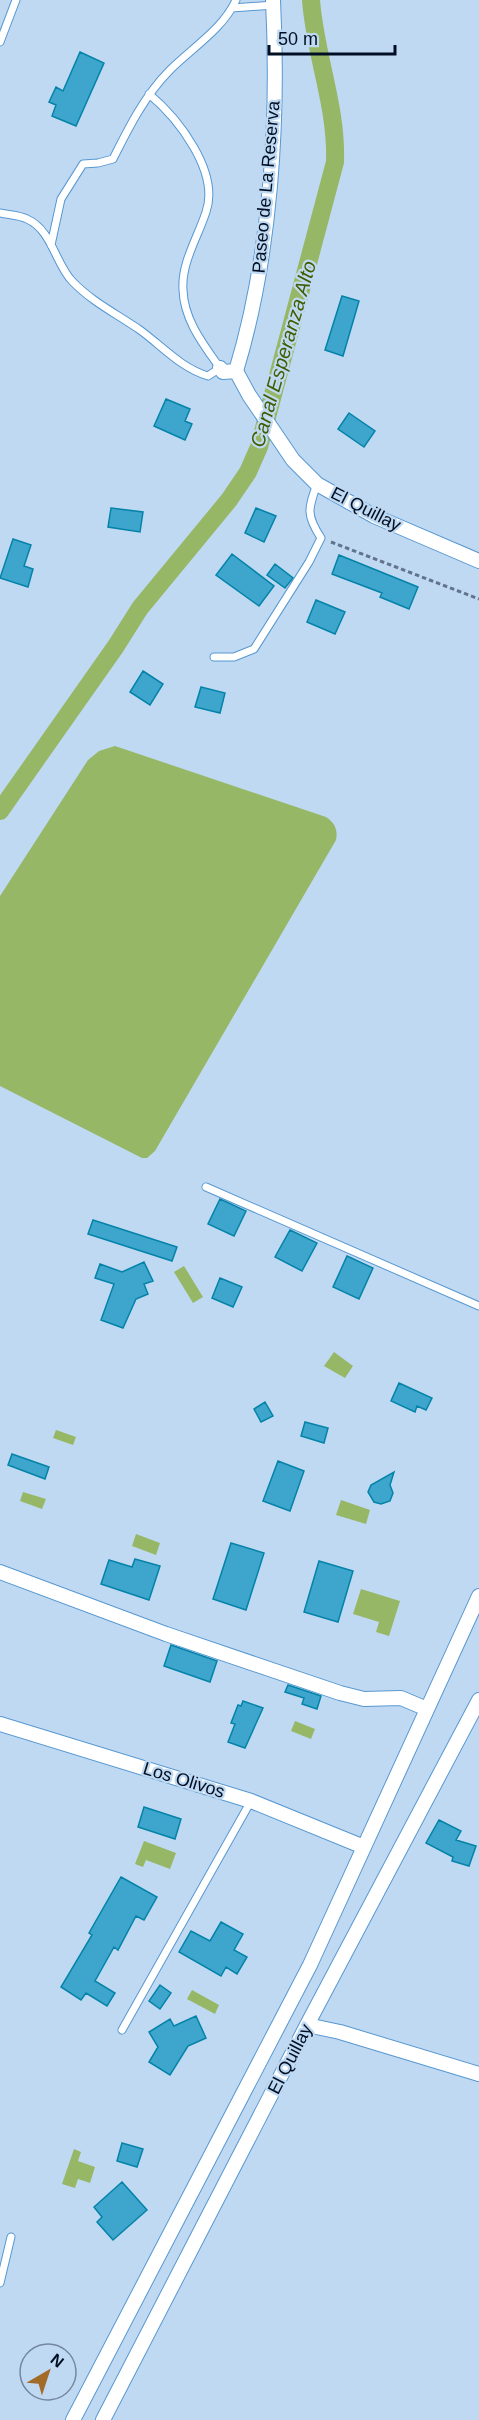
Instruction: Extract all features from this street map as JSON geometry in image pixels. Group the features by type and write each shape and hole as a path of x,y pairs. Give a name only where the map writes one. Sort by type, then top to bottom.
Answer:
{"street":[{"name":"Paseo de La Reserva","path":"236,371 256,293 271,170 276,102 274,3"},
{"path":"220,368 223,372 236,371"},
{"name":"El Quillay","path":"236,371 272,431 293,460 317,484 374,516 479,561"},
{"path":"0,1572 166,1634 340,1693 364,1699 401,1698 427,1709"},
{"path":"73,2420 310,1965 479,1596"},
{"name":"El Quillay","path":"103,2420 307,2025 479,1700"},
{"name":"Los Olivos","path":"0,1725 251,1801 364,1847"},
{"path":"307,2025 340,2032 479,2074"}],"lane":[{"path":"0,42 16,0"},
{"path":"51,245 61,200 82,164 113,159 149,94 171,69 199,45 232,8 236,0"},
{"path":"232,8 274,3"},
{"path":"0,213 28,219 42,230 60,265 73,282 186,367 208,376 220,368 191,324 183,290 184,270 207,209 210,192 208,180 202,163 186,137 165,108 149,94"},
{"path":"214,657 234,657 254,649 309,562 321,538 312,523 308,509 317,484"},
{"path":"206,1187 479,1305"},
{"path":"122,2030 251,1801"},
{"path":"0,2283 11,2236"}],"path":[{"path":"321,538 479,599"}],"shaded area":[{"path":"115,746 326,817 334,824 337,833 336,840 155,1151 147,1158 142,1158 0,1086 0,896 88,760 99,751"},
{"path":"184,1266 203,1297 193,1303 174,1272"},
{"path":"334,1352 353,1366 345,1378 324,1366"},
{"path":"56,1430 76,1437 73,1445 53,1438"},
{"path":"23,1492 46,1499 42,1509 20,1501"},
{"path":"341,1500 370,1510 366,1524 336,1515"},
{"path":"136,1534 160,1543 156,1555 132,1546"},
{"path":"361,1589 400,1601 389,1636 376,1632 379,1622 353,1614"},
{"path":"295,1721 315,1729 311,1739 291,1731"},
{"path":"144,1841 176,1853 170,1869 146,1860 143,1867 135,1864"},
{"path":"192,1990 219,2005 215,2014 187,1999"},
{"path":"74,2149 81,2152 78,2161 95,2167 90,2183 78,2179 75,2188 62,2184"}],"building":[{"path":"80,52 104,63 76,126 52,116 56,105 49,102 56,87 63,91"},
{"path":"342,296 359,301 343,356 325,350"},
{"path":"166,399 190,409 185,421 192,424 185,440 154,426"},
{"path":"349,413 375,431 364,447 338,429"},
{"path":"111,508 143,512 140,532 108,527"},
{"path":"256,508 276,516 264,542 245,533"},
{"path":"13,539 31,545 24,566 33,569 28,587 0,578"},
{"path":"232,554 274,586 259,606 216,575"},
{"path":"339,555 418,587 409,609 380,597 382,593 332,574"},
{"path":"275,564 293,578 285,588 267,575"},
{"path":"316,600 345,612 335,634 307,622"},
{"path":"143,671 163,684 150,705 130,692"},
{"path":"201,687 225,693 220,713 195,707"},
{"path":"220,1199 246,1211 234,1236 208,1224"},
{"path":"93,1220 177,1247 172,1261 88,1234"},
{"path":"290,1230 317,1243 302,1271 275,1257"},
{"path":"347,1256 373,1268 359,1299 333,1287"},
{"path":"144,1262 153,1281 144,1284 148,1294 136,1299 123,1328 101,1320 114,1284 95,1278 100,1264 122,1272"},
{"path":"220,1278 242,1287 233,1307 212,1298"},
{"path":"399,1383 432,1398 426,1410 417,1406 415,1412 391,1401"},
{"path":"265,1402 273,1416 261,1422 254,1409"},
{"path":"305,1422 328,1428 324,1443 301,1436"},
{"path":"12,1454 49,1467 45,1479 8,1465"},
{"path":"278,1461 304,1471 290,1511 263,1501"},
{"path":"394,1472 390,1485 393,1493 390,1501 381,1504 374,1502 368,1492 371,1485"},
{"path":"231,1543 264,1553 246,1610 213,1599"},
{"path":"135,1559 160,1566 149,1600 101,1584 109,1560 132,1567"},
{"path":"319,1561 353,1571 338,1622 304,1612"},
{"path":"171,1645 217,1661 210,1682 164,1666"},
{"path":"288,1685 321,1696 317,1709 302,1704 304,1698 285,1692"},
{"path":"243,1701 263,1708 245,1748 228,1742 235,1724 231,1723 238,1705 241,1706"},
{"path":"144,1807 181,1819 175,1839 138,1827"},
{"path":"439,1820 461,1831 456,1840 476,1846 469,1866 452,1861 453,1857 426,1843"},
{"path":"121,1877 157,1897 144,1920 136,1916 118,1950 114,1947 95,1981 115,1993 107,2006 86,1993 81,2000 61,1987 92,1935 89,1933"},
{"path":"221,1922 243,1934 234,1950 247,1957 237,1974 226,1967 221,1976 179,1952 191,1931 210,1941"},
{"path":"160,1985 171,1993 160,2009 149,2001"},
{"path":"196,2016 206,2038 188,2046 170,2075 149,2062 158,2047 149,2032 170,2019 174,2026"},
{"path":"122,2143 143,2149 137,2167 117,2161"},
{"path":"122,2182 147,2210 113,2240 97,2222 102,2217 94,2207"}],"waterway":[{"name":"Canal Esperanza Alto","path":"0,811 116,646 140,608 229,500 248,472 259,447 335,162 333,121 311,0"}]}
